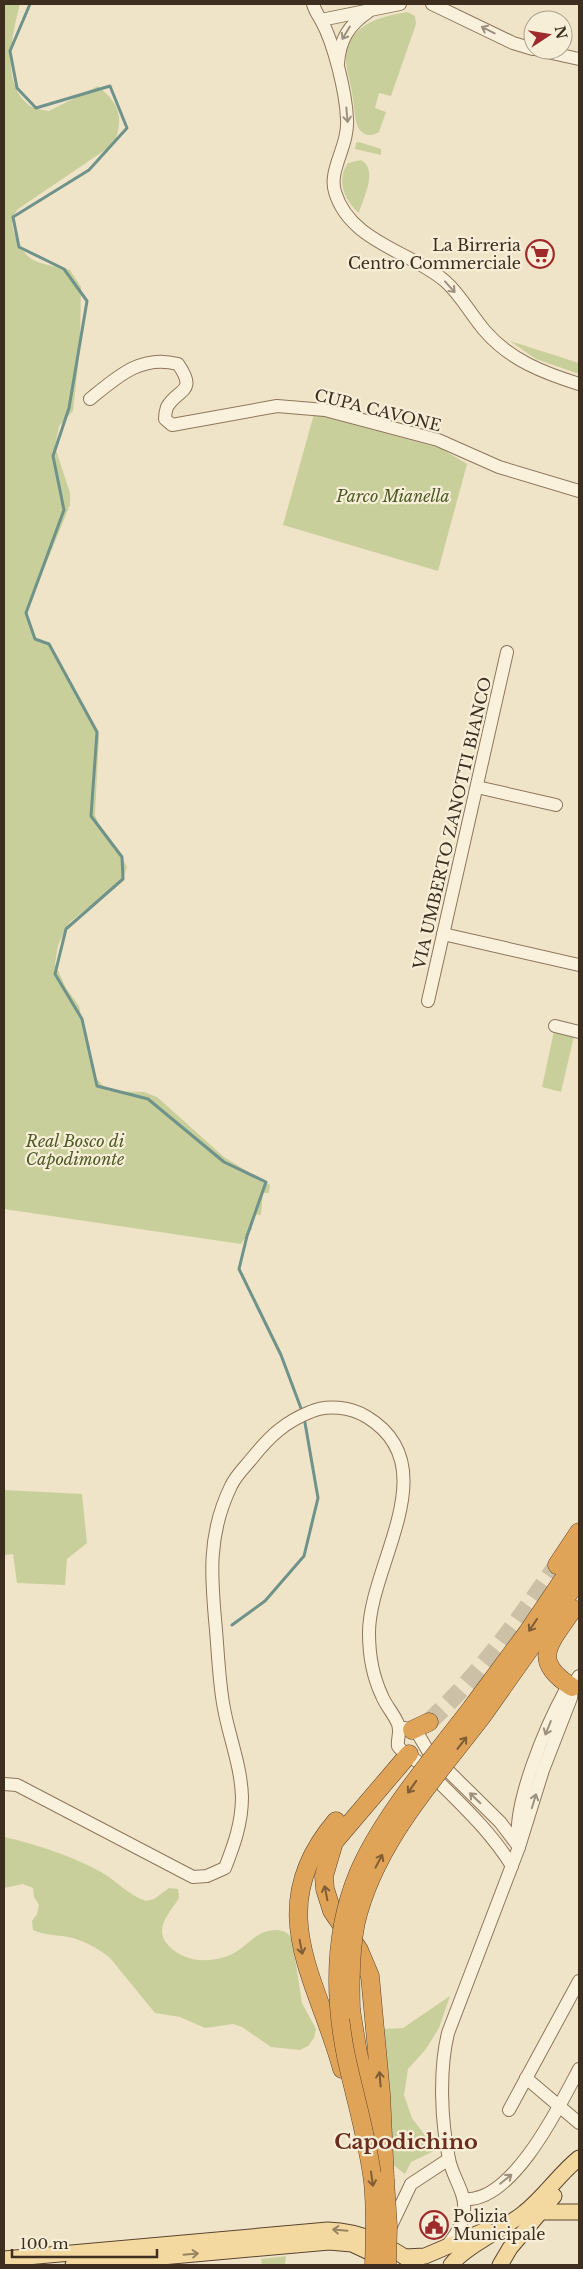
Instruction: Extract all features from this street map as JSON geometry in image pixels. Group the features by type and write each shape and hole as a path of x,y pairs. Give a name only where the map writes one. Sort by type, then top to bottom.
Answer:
{"highway":[{"path":"557,1565 579,1532"},
{"path":"385,2180 358,2053 351,2010 350,1966 356,1922 370,1879 391,1838 579,1556"},
{"path":"374,2265 376,2226 372,2181 346,2056 339,2011 337,1965 344,1919 358,1874 380,1832 478,1710 579,1579"},
{"path":"576,1681 552,1672 546,1658 548,1647 579,1600"},
{"path":"364,2138 350,2101 332,2033 305,1964 298,1932 299,1899 308,1866 320,1841 405,1742 429,1722"},
{"path":"387,2265 388,2226 381,2094 370,1976 359,1950 332,1912 325,1889 324,1876 334,1842 405,1742"}],"main road":[{"path":"500,2265 510,2248 568,2180 579,2158"},
{"path":"451,2265 462,2253 526,2211 560,2173 579,2158"},
{"path":"540,2212 579,2212"},
{"path":"73,2265 329,2242 363,2248 405,2263 516,2219"},
{"path":"4,2259 328,2230 354,2232 386,2245 405,2263"}],"street":[{"path":"313,4 321,20 338,67 345,100 348,127 346,143 333,180 335,193 343,209 359,226 380,243 444,280 486,333 509,353 542,371 579,384"},
{"path":"321,20 400,4"},
{"path":"432,4 523,46"},
{"path":"338,67 340,48 346,31 358,18 372,9"},
{"name":"CUPA CAVONE","path":"90,399 142,363 166,361 178,364 184,374 186,385 184,392 167,407 165,419 172,425 277,406 325,410 438,440 499,468 579,491"},
{"name":"VIA UMBERTO ZANOTTI BIANCO","path":"428,1001 508,652"},
{"path":"477,787 556,805"},
{"path":"443,934 579,964"},
{"path":"555,1026 579,1032"},
{"path":"4,1784 17,1785 194,1877 207,1876 225,1868 237,1837 242,1798 238,1760 223,1704 210,1576 212,1543 218,1517 231,1484 267,1439 294,1418 317,1408 347,1409 368,1418 385,1432 402,1462 405,1483 402,1506 373,1599 369,1634 377,1684 405,1742 488,1832 512,1866"},
{"path":"500,1822 507,1824 513,1822 518,1815 557,1706 565,1691 576,1681"},
{"path":"446,2247 457,2233 461,2223 464,2199 449,2159 441,2079 443,2052 448,2033 519,1847 543,1770 572,1698 576,1681"},
{"path":"405,1742 500,1822 519,1847"},
{"path":"518,1815 519,1847"},
{"path":"488,1832 519,1847"},
{"path":"509,2110 579,1982"},
{"path":"464,2199 472,2200 488,2193 521,2167 559,2106 579,2069"},
{"path":"526,2078 579,2123"},
{"path":"386,2245 391,2225 411,2184 449,2159"}],"green space":[{"name":"Real Bosco di Capodimonte","path":"4,4 20,4 12,44 12,72 15,85 21,97 30,106 49,111 98,86 115,105 119,119 114,144 18,209 12,221 20,245 30,258 43,264 70,270 81,287 80,348 73,411 59,426 55,447 70,493 70,505 26,613 35,639 49,644 99,735 95,815 127,867 123,879 69,923 58,945 55,964 66,988 79,1006 95,1077 108,1091 144,1092 157,1097 224,1157 270,1185 269,1193 263,1193 261,1215 253,1214 252,1229 241,1244 4,1209"},
{"path":"407,12 415,16 416,24 391,96 379,93 375,108 386,112 379,132 373,135 366,135 359,129 356,122 346,62 347,49 357,31 366,25 375,20"},
{"path":"359,142 381,149 381,155 355,149 356,143"},
{"path":"361,160 369,170 369,177 359,213 349,202 342,183 344,169 348,163"},
{"path":"510,341 579,363 579,374 536,359"},
{"name":"Parco Mianella","path":"314,414 440,448 467,464 438,571 283,525"},
{"path":"554,1031 574,1036 561,1092 542,1087"},
{"path":"4,1490 82,1494 87,1543 67,1559 65,1585 17,1583 13,1554 4,1555"},
{"path":"4,1837 29,1843 78,1861 101,1872 146,1901 154,1899 169,1888 178,1889 179,1898 165,1921 162,1933 168,1945 175,1952 184,1956 202,1960 222,1958 231,1955 264,1932 278,1930 287,1933 292,1938 302,2003 316,2029 314,2038 308,2046 300,2050 271,2047 242,2027 233,2024 205,2028 180,2017 155,2013 110,1958 100,1951 74,1938 33,1930 32,1921 37,1914 39,1905 34,1897 33,1888 23,1884 4,1888"},
{"path":"450,1996 439,2028 426,2049 408,2069 404,2095 412,2118 436,2150 411,2162 405,2174 392,2164 382,2029 403,2028"},
{"path":"286,2256 285,2265 262,2265 261,2259"}],"waterway":[{"path":"30,4 10,51 17,88 36,108 110,86 127,128 89,170 13,217 19,247 64,269 87,301 69,408 53,456 64,510 26,613 35,639 49,644 97,732 91,816 122,857 123,879 66,929 55,974 82,1019 97,1086 148,1099 224,1162 266,1182 247,1236 239,1269 281,1355 302,1411"},
{"path":"232,1625 265,1601 304,1556 318,1498 304,1417"}],"tunnel":[{"path":"429,1722 481,1667 528,1607 557,1565"}],"place":[{"name":"La Birreria Centro Commerciale","path":"540,254"},
{"name":"Polizia Municipale","path":"434,2225"}],"district":[{"name":"Capodichino","path":"406,2142"}]}
